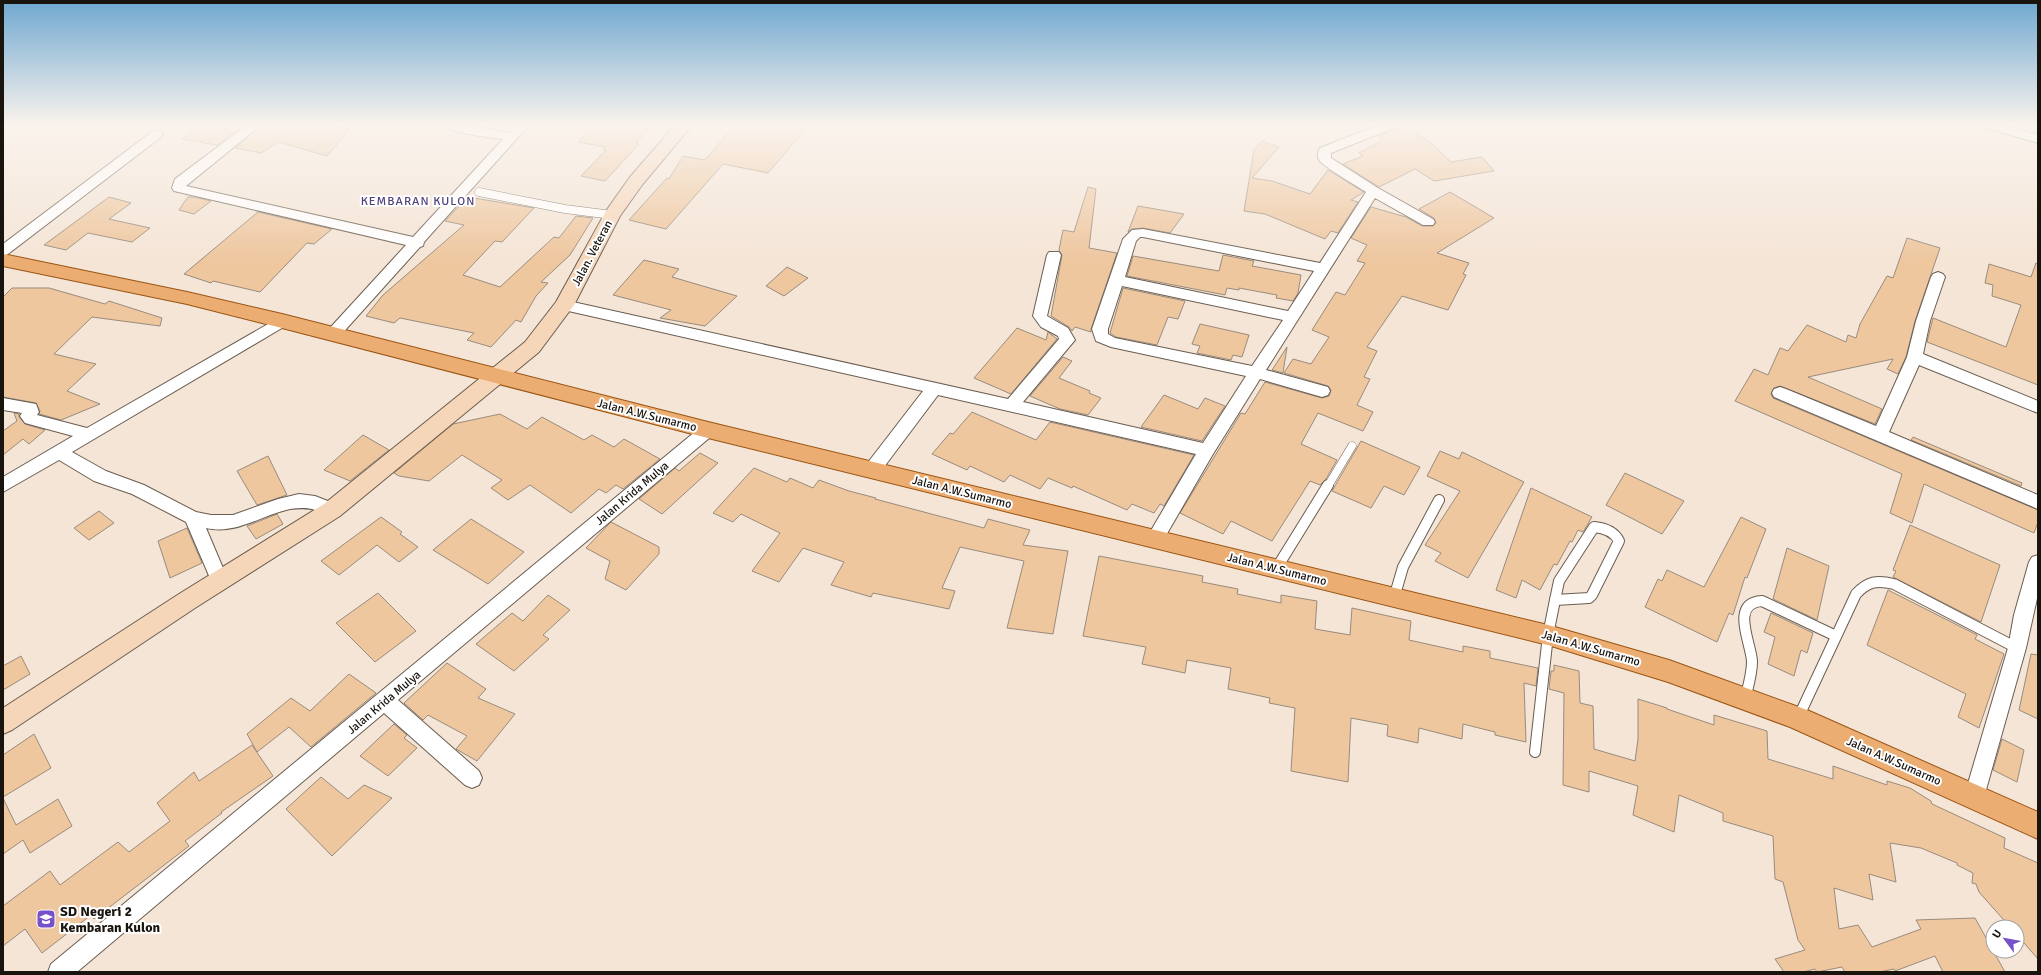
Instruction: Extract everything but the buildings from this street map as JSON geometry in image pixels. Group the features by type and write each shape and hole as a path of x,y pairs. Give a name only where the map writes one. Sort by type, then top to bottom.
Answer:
{"main road":[{"name":"Jalan A.W.Sumarmo","path":"3,260 187,298 334,333 494,376 708,430 1548,635 1669,671 1798,718 2038,826"}],"street":[{"path":"3,250 110,170"},
{"path":"196,170 180,182 179,188 418,243"},
{"path":"334,333 418,243 483,170"},
{"name":"Jalan. Veteran","path":"3,722 219,580 332,510 494,376 532,347 564,305 612,215 646,170"},
{"path":"1340,170 1428,222"},
{"path":"1155,539 1208,450 1322,268 1373,190"},
{"path":"1322,268 1137,233 1130,239 1100,329 1101,337 1112,342 1257,373 1322,391"},
{"path":"1011,406 1067,340 1067,336 1063,332 1045,323 1040,316 1054,255"},
{"path":"1880,435 1915,357 1923,321 1938,277"},
{"path":"1117,280 1292,317"},
{"path":"564,305 844,366 934,389 1208,450"},
{"path":"3,485 282,321"},
{"path":"1915,357 2038,407"},
{"path":"872,470 934,389"},
{"path":"1780,393 2038,502"},
{"path":"3,404 30,408 31,412 28,416 31,419 90,435"},
{"name":"Jalan Krida Mulya","path":"59,972 708,430"},
{"path":"59,452 87,470 141,491 193,519 206,523 223,523 249,519 283,504 296,501 309,502 332,510"},
{"path":"193,519 219,580"},
{"path":"1974,797 2017,648 2023,615 2038,562"},
{"path":"385,701 472,778"}],"lane":[{"path":"479,192 565,209 612,215"},
{"path":"1276,569 1352,446"},
{"path":"1394,598 1403,566 1439,500"},
{"path":"1535,752 1548,635 1555,600 1559,581 1594,527 1600,527 1614,533 1619,541 1618,544 1592,595 1589,598 1555,600"},
{"path":"1798,718 1856,594 1865,583 1873,580 1894,584 2017,648"},
{"path":"1745,699 1752,661 1750,646 1743,627 1743,619 1751,604 1756,601 1762,601 1836,636"}],"place":[{"name":"SD Negeri 2 Kembaran Kulon","path":"46,919"}],"district":[{"name":"KEMBARAN KULON","path":"418,201"}]}
